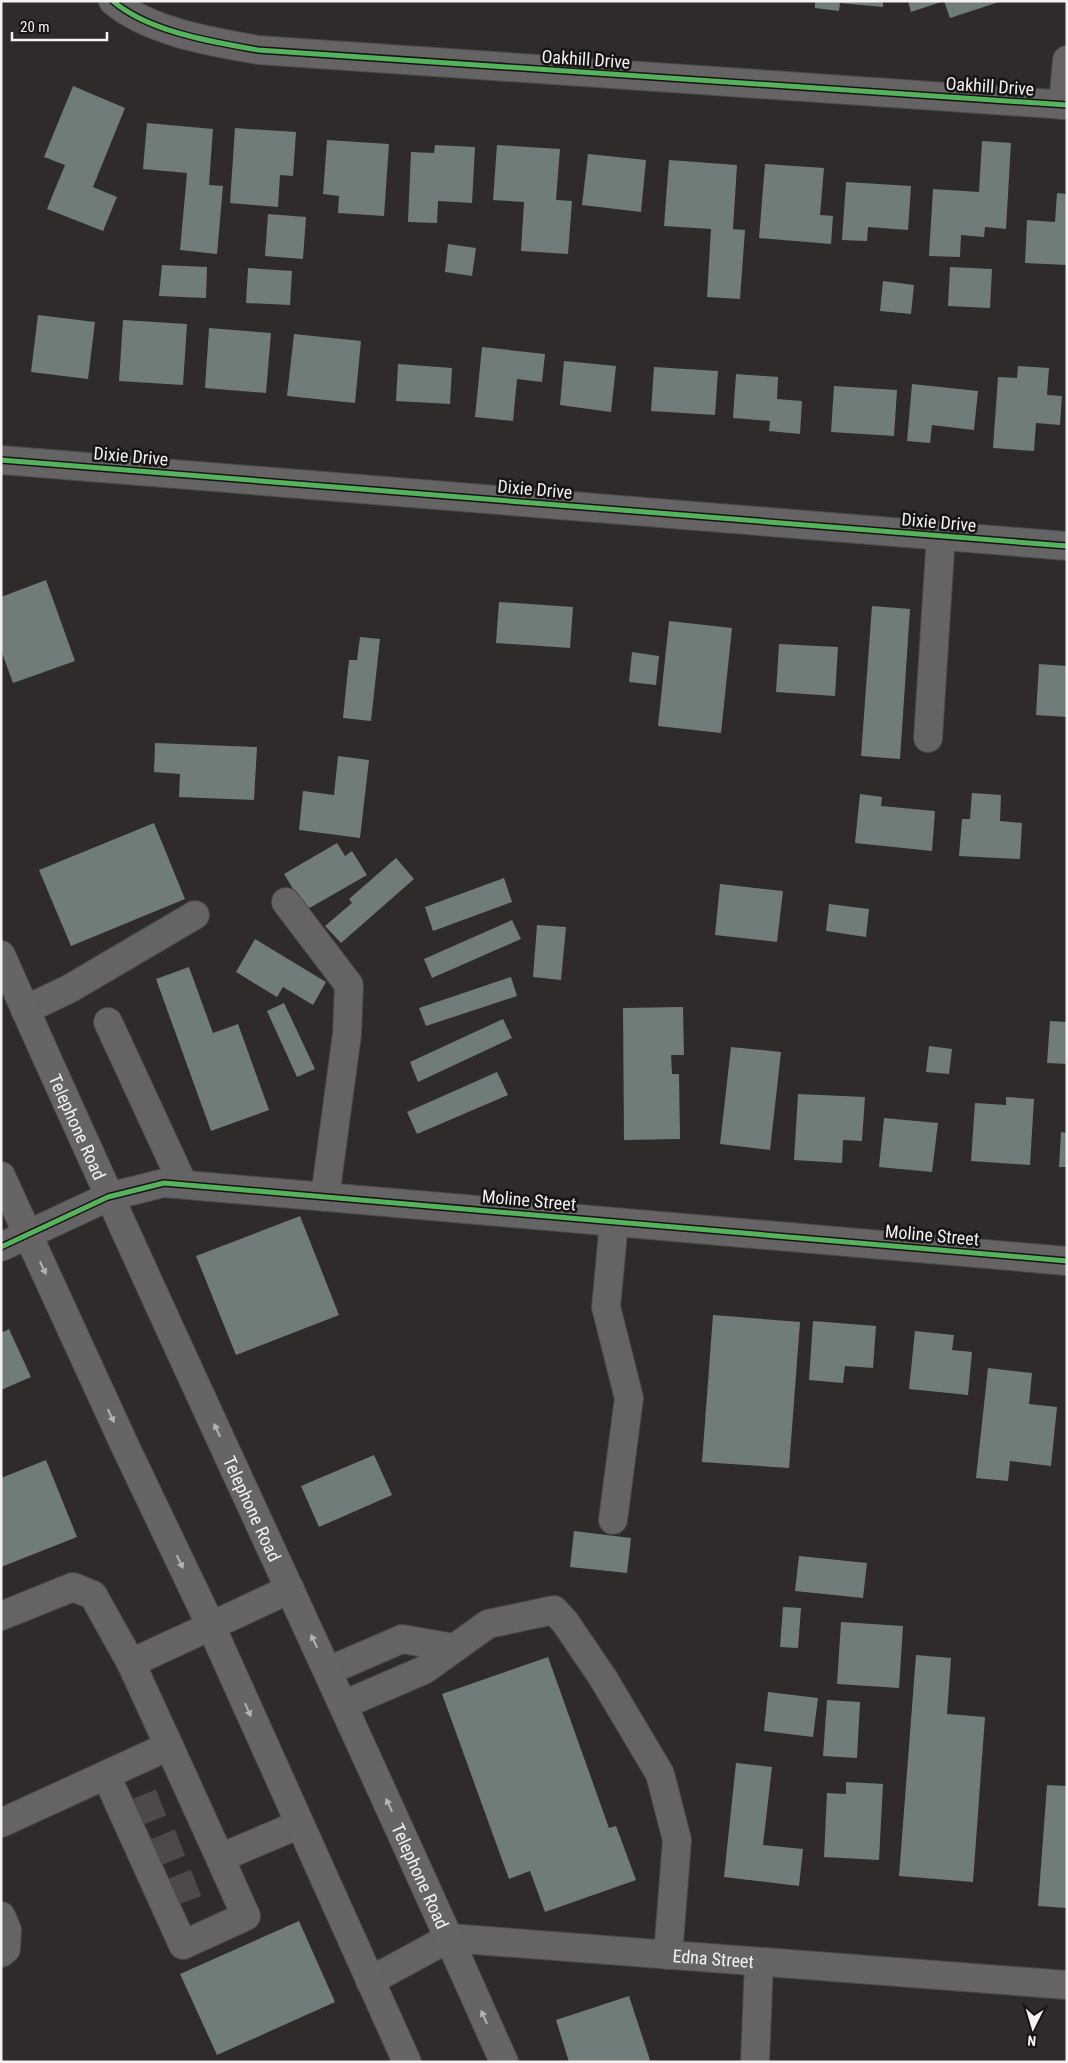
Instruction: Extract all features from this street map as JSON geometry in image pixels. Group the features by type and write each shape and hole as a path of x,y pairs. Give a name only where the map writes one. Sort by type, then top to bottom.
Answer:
{"main road":[{"name":"Telephone Road","path":"1,955 108,1197 328,1671 450,1938 504,2062"},
{"path":"1,1176 210,1626 407,2062"},
{"path":"210,1626 290,1589"}],"street":[{"name":"Oakhill Drive","path":"113,1 124,10 165,28 211,42 258,50 1065,105"},
{"path":"1065,105 1067,60"},
{"name":"Dixie Drive","path":"1,460 1067,546"},
{"path":"928,738 941,535"},
{"path":"286,902 349,985 347,1034 324,1197"},
{"path":"25,1010 69,989 195,915"},
{"path":"108,1022 183,1184"},
{"name":"Moline Street","path":"1,1247 108,1197 164,1183 1067,1261"},
{"path":"613,1520 629,1398 606,1307 614,1222"},
{"path":"1,1616 72,1587 93,1595 131,1663 169,1746 180,1796 199,1835 246,1916 183,1945 165,1895 130,1815 106,1775"},
{"path":"343,1705 424,1670 488,1624 537,1612 554,1610 565,1622 603,1678 660,1774 677,1840 668,1955"},
{"path":"131,1663 210,1626"},
{"path":"328,1671 402,1639 454,1648"},
{"path":"1,1823 169,1746"},
{"path":"218,1869 300,1824"},
{"path":"1,1916 7,1930 6,1949 1,1953"},
{"path":"370,1981 450,1938"},
{"name":"Edna Street","path":"450,1938 1067,1985"},
{"path":"755,2062 759,1962"}],"building":[{"path":"815,1 883,1 883,7 840,3 839,11 815,8"},
{"path":"908,1 941,1 941,2 911,12"},
{"path":"944,1 999,1 999,2 950,18"},
{"path":"73,86 125,108 93,187 117,197 103,231 47,209 65,165 44,157"},
{"path":"147,123 213,129 209,185 223,186 217,254 180,250 187,173 143,169"},
{"path":"235,128 296,132 293,176 280,175 278,207 230,203"},
{"path":"327,140 389,144 384,216 338,213 339,196 323,194"},
{"path":"982,141 1011,143 1006,229 985,227 984,237 961,235 960,257 929,256 933,189 979,192"},
{"path":"435,145 475,147 472,203 438,201 437,223 408,222 411,152 434,153"},
{"path":"497,145 560,149 556,200 572,201 568,254 521,251 524,202 493,200"},
{"path":"588,154 646,160 641,212 582,205"},
{"path":"669,160 737,165 733,229 745,230 740,299 707,297 711,229 664,226"},
{"path":"765,164 824,168 820,215 833,216 831,244 759,238"},
{"path":"846,182 911,186 908,230 868,227 867,241 842,240"},
{"path":"1057,193 1067,194 1067,265 1025,263 1027,220 1055,222"},
{"path":"268,214 306,217 303,259 265,256"},
{"path":"448,244 476,248 472,276 445,272"},
{"path":"162,265 207,267 206,298 159,296"},
{"path":"950,267 992,269 990,308 948,306"},
{"path":"248,268 292,271 290,305 246,303"},
{"path":"883,281 914,285 911,314 880,311"},
{"path":"38,315 95,322 88,379 31,372"},
{"path":"123,320 187,324 183,385 119,381"},
{"path":"209,328 271,333 266,393 205,388"},
{"path":"294,334 361,341 355,403 287,396"},
{"path":"482,347 545,354 542,382 517,379 513,421 475,417"},
{"path":"564,361 616,366 611,412 560,405"},
{"path":"398,364 452,368 450,404 396,401"},
{"path":"1018,366 1049,368 1047,395 1062,396 1060,425 1036,423 1034,451 993,448 998,377 1017,378"},
{"path":"654,367 718,371 715,415 651,411"},
{"path":"736,374 778,377 777,399 802,401 800,434 769,431 770,421 733,418"},
{"path":"912,384 978,391 974,430 932,425 930,443 907,441"},
{"path":"834,386 897,390 894,436 831,432"},
{"path":"46,580 75,661 13,683 1,650 1,597"},
{"path":"499,602 573,607 570,648 496,643"},
{"path":"872,606 910,609 900,759 861,756"},
{"path":"669,621 732,628 721,733 658,726"},
{"path":"360,637 380,639 371,721 343,718 349,660 357,660"},
{"path":"779,644 838,647 835,696 776,692"},
{"path":"632,652 659,656 656,685 629,682"},
{"path":"1039,664 1067,666 1067,717 1036,715"},
{"path":"155,743 257,747 254,800 179,797 180,774 154,772"},
{"path":"338,756 369,760 360,838 299,830 303,791 334,795"},
{"path":"972,793 1001,795 1000,821 1022,823 1020,859 959,856 962,819 970,819"},
{"path":"860,794 882,797 881,806 935,811 932,851 855,843"},
{"path":"154,823 185,899 71,946 39,870"},
{"path":"337,843 345,856 352,851 367,875 306,910 284,874"},
{"path":"396,858 414,879 341,943 325,926 352,903 349,899"},
{"path":"504,878 512,902 433,931 425,907"},
{"path":"720,884 783,891 777,942 715,935"},
{"path":"829,904 869,909 866,937 826,931"},
{"path":"512,920 521,939 432,978 424,959"},
{"path":"537,925 566,927 561,980 533,977"},
{"path":"255,939 326,982 313,1005 283,987 277,997 236,972"},
{"path":"189,967 213,1033 238,1024 269,1110 211,1131 156,979"},
{"path":"511,977 517,996 426,1026 419,1008"},
{"path":"284,1003 315,1069 297,1077 267,1011"},
{"path":"683,1007 684,1055 671,1055 672,1074 679,1074 680,1139 624,1140 623,1008"},
{"path":"503,1019 512,1038 418,1082 410,1062"},
{"path":"1050,1021 1067,1022 1067,1064 1047,1063"},
{"path":"929,1046 952,1049 949,1074 926,1072"},
{"path":"731,1047 781,1052 770,1150 720,1144"},
{"path":"497,1072 508,1095 417,1134 407,1112"},
{"path":"798,1094 865,1097 862,1141 843,1140 842,1163 794,1160"},
{"path":"1006,1097 1034,1099 1030,1165 971,1161 975,1103 1006,1105"},
{"path":"884,1118 938,1123 932,1172 879,1167"},
{"path":"1061,1132 1067,1133 1067,1167 1059,1167"},
{"path":"300,1216 339,1315 236,1355 196,1256"},
{"path":"713,1315 800,1322 789,1468 702,1462"},
{"path":"813,1321 876,1326 873,1368 845,1366 843,1383 809,1380"},
{"path":"9,1329 31,1377 1,1390 1,1333"},
{"path":"915,1331 954,1335 952,1350 972,1352 968,1395 909,1389"},
{"path":"988,1368 1032,1373 1029,1404 1057,1407 1051,1466 1010,1461 1008,1481 976,1478"},
{"path":"374,1455 392,1495 319,1527 301,1486"},
{"path":"46,1460 77,1537 1,1567 1,1478"},
{"path":"574,1531 631,1538 627,1573 570,1567"},
{"path":"799,1556 867,1563 863,1598 795,1591"},
{"path":"783,1607 801,1608 798,1648 780,1647"},
{"path":"841,1622 903,1626 899,1688 837,1684"},
{"path":"916,1655 951,1658 947,1714 985,1717 973,1882 899,1876"},
{"path":"548,1657 609,1828 616,1826 636,1880 545,1912 530,1871 509,1879 442,1694"},
{"path":"768,1692 818,1698 813,1737 764,1731"},
{"path":"827,1700 860,1702 857,1758 823,1756"},
{"path":"736,1763 772,1767 763,1845 803,1849 799,1886 724,1877"},
{"path":"846,1782 883,1784 879,1860 824,1857 827,1793 846,1794"},
{"path":"1047,1785 1067,1786 1067,1908 1038,1906"},
{"path":"299,1921 335,2002 217,2055 180,1974"},
{"path":"629,1996 650,2060 644,2062 569,2062 556,2020"}],"tunnel":[{"path":"135,1813 170,1799"},
{"path":"154,1853 191,1838"},
{"path":"170,1893 208,1878"}],"cycle path":[{"path":"113,1 128,12 163,28 202,39 258,50 1067,105"},
{"path":"1,460 1067,546"},
{"path":"1,1247 108,1197 164,1183 1067,1261"}]}
